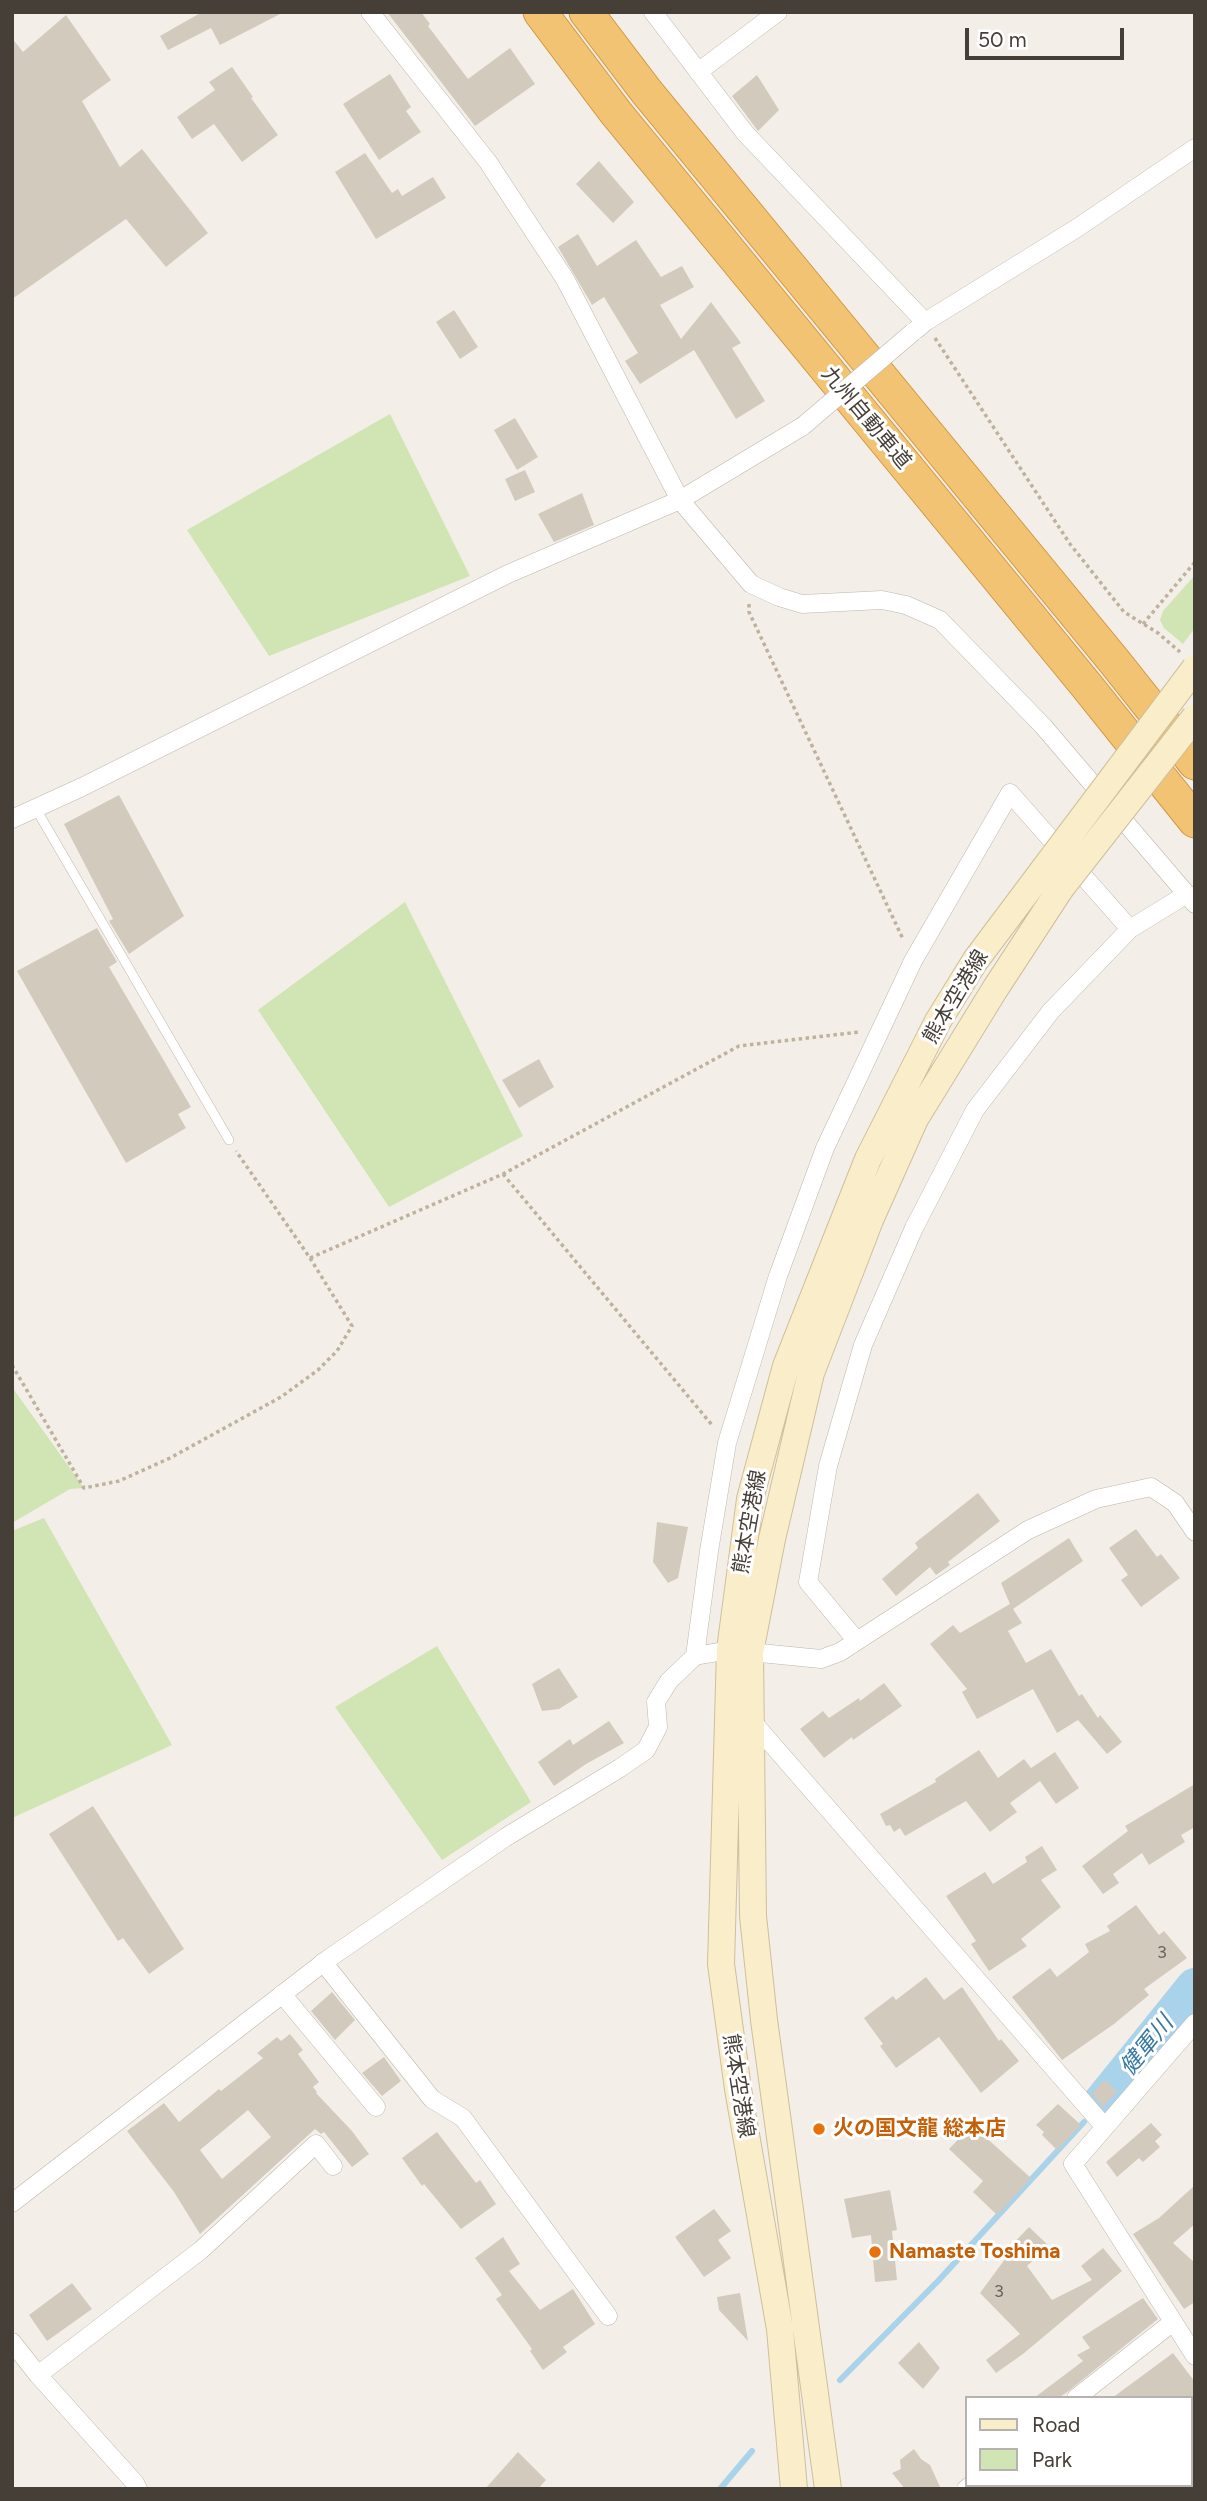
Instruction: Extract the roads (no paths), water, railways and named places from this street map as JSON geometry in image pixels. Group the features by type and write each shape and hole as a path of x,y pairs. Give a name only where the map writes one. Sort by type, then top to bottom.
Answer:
{"highway":[{"name":"九州自動車道","path":"540,12 616,113 1195,821"},
{"name":"九州自動車道","path":"586,12 646,91 1195,763"}],"main road":[{"name":"熊本空港線","path":"1053,879 1191,664"},
{"name":"熊本空港線","path":"794,2489 779,2329 738,2089 721,1964 729,1700 740,1651 750,1499 786,1366 868,1159 938,1021 975,961 1053,879 1195,717"},
{"name":"熊本空港線","path":"740,1651 749,1718 753,1916 764,2020 828,2489"}],"street":[{"path":"370,12 488,162 565,279 680,500 751,584 802,604 882,600 906,605 940,620 1043,726 1191,899 1130,929 1051,1012 975,1110 914,1228 863,1345 828,1466 808,1582 856,1640"},
{"path":"653,12 745,133 919,327"},
{"path":"698,72 778,12"},
{"path":"12,819 82,787 508,574 680,500 803,426 919,327 1077,228 1195,148"},
{"path":"695,1656 727,1443 778,1276 825,1148 913,961 1010,793 1130,929"},
{"path":"12,2203 323,1962 464,1865 646,1749 658,1727 656,1702 669,1681 695,1656 740,1651 821,1659 840,1652 1028,1530 1096,1499 1151,1487 1175,1503 1195,1532"},
{"path":"729,1700 749,1718 1104,2126"},
{"path":"323,1962 432,2099 463,2118 608,2316"},
{"path":"282,1994 376,2107"},
{"path":"1195,2023 1073,2164 1195,2356"},
{"path":"38,2375 201,2250 316,2144 333,2166"},
{"path":"1079,2396 1173,2322"},
{"path":"12,2342 138,2489"}],"lane":[{"path":"36,808 229,1140"}],"waterway":[{"name":"健軍川","path":"1099,2106 1195,1987"},
{"path":"840,2380 938,2281 1084,2122"},
{"path":"720,2489 752,2451"}],"place":[{"name":"火の国文龍 総本店","path":"819,2129"},
{"name":"Namaste Toshima","path":"875,2252"}]}
